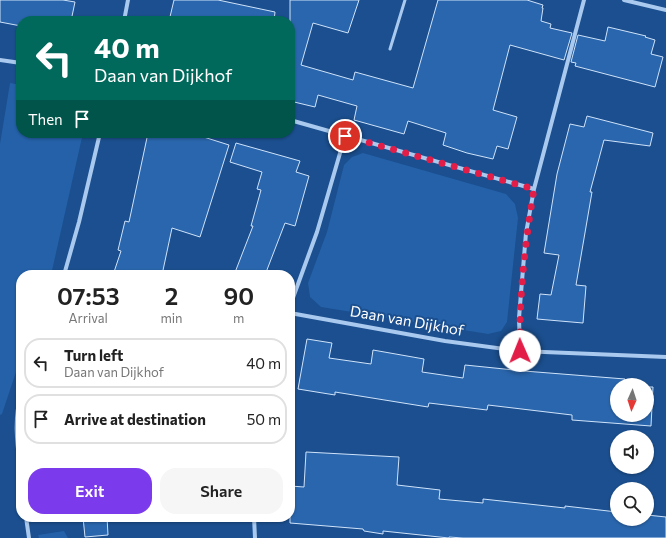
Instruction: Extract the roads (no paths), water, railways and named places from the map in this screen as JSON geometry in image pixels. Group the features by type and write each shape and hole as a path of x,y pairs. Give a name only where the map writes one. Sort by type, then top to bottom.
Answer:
{"street":[{"path":"125,16 128,0"},
{"path":"520,351 521,293 526,233 534,189 584,0"},
{"path":"624,0 666,10"},
{"path":"0,60 16,62"},
{"path":"295,121 534,189"},
{"path":"295,292 317,232 345,136"},
{"path":"65,270 79,222 99,138"},
{"name":"Daan van Dijkhof","path":"295,314 445,341 520,351 666,357"},
{"path":"27,522 29,538"},
{"path":"254,522 255,538"}],"lane":[{"path":"390,49 405,0"}]}
